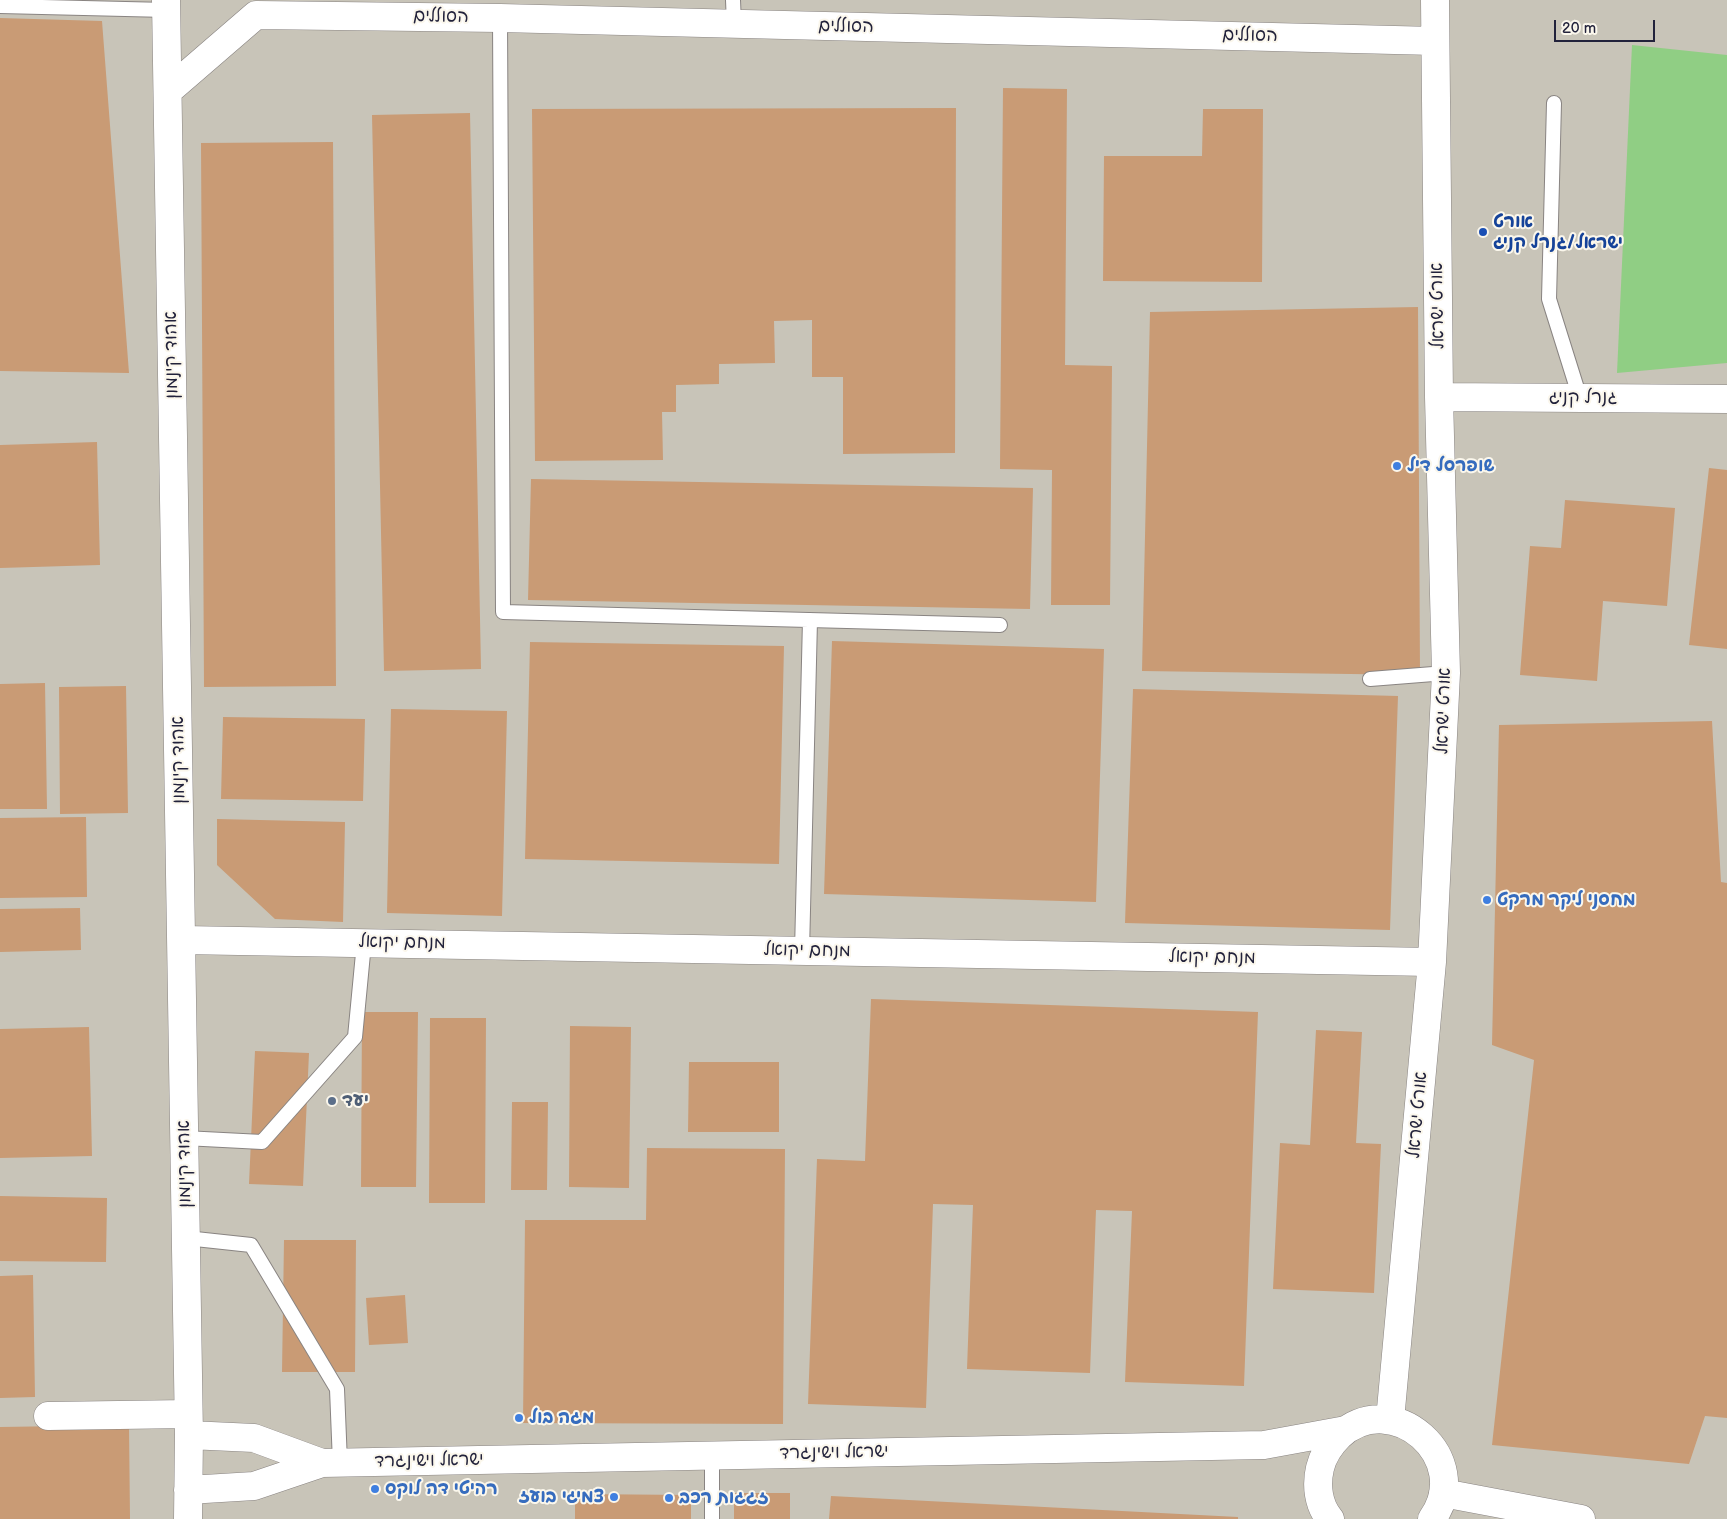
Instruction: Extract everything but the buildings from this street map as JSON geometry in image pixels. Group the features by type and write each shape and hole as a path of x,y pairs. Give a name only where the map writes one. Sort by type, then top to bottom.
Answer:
{"street":[{"name":"אורט ישראל","path":"1390,1420 1432,962 1446,673 1439,397 1435,0"},
{"name":"אהוד קינמון","path":"166,5 182,940 189,1425 188,1519"},
{"name":"הסוללים","path":"168,91 249,7 500,18 734,12 1435,41"},
{"name":"גנרל קניג","path":"1439,397 1727,399"},
{"name":"מנחם יקואל","path":"182,940 1432,962"},
{"name":"ישראל וישינגרד","path":"48,1416 189,1425 254,1438 331,1463"},
{"path":"1330,1519 1319,1498 1318,1479 1322,1460 1332,1443 1346,1430 1360,1423 1374,1420 1390,1420 1409,1426 1425,1438 1433,1448 1444,1473 1444,1493 1438,1511 1432,1519"},
{"name":"ישראל וישינגרד","path":"188,1490 254,1486 331,1463 1264,1445 1346,1430"},
{"path":"1444,1493 1581,1519"}],"lane":[{"path":"0,6 166,5"},
{"path":"500,18 503,612 1000,624"},
{"path":"1554,103 1549,299 1580,398"},
{"path":"802,951 810,620"},
{"path":"1370,679 1446,673"},
{"path":"184,1138 262,1142 356,1037 364,943"},
{"path":"186,1238 251,1245 337,1389 331,1463"},
{"path":"712,1456 712,1519"}],"shaded area":[{"path":"0,0 1727,0 1727,1519 0,1519"}],"green space":[{"path":"1632,45 1727,55 1727,363 1617,373"}],"place":[{"name":"אורט ישראל/גנרל קניג","path":"1483,232"},
{"name":"שופרסל דיל","path":"1397,466"},
{"name":"מחסני ליקר מרקט","path":"1487,900"},
{"name":"יעד","path":"332,1101"},
{"name":"מגה בול","path":"519,1418"},
{"name":"רהיטי דה לוקס","path":"375,1489"},
{"name":"צמיגי בועז","path":"614,1497"},
{"name":"זגגות רכב","path":"669,1498"}]}
